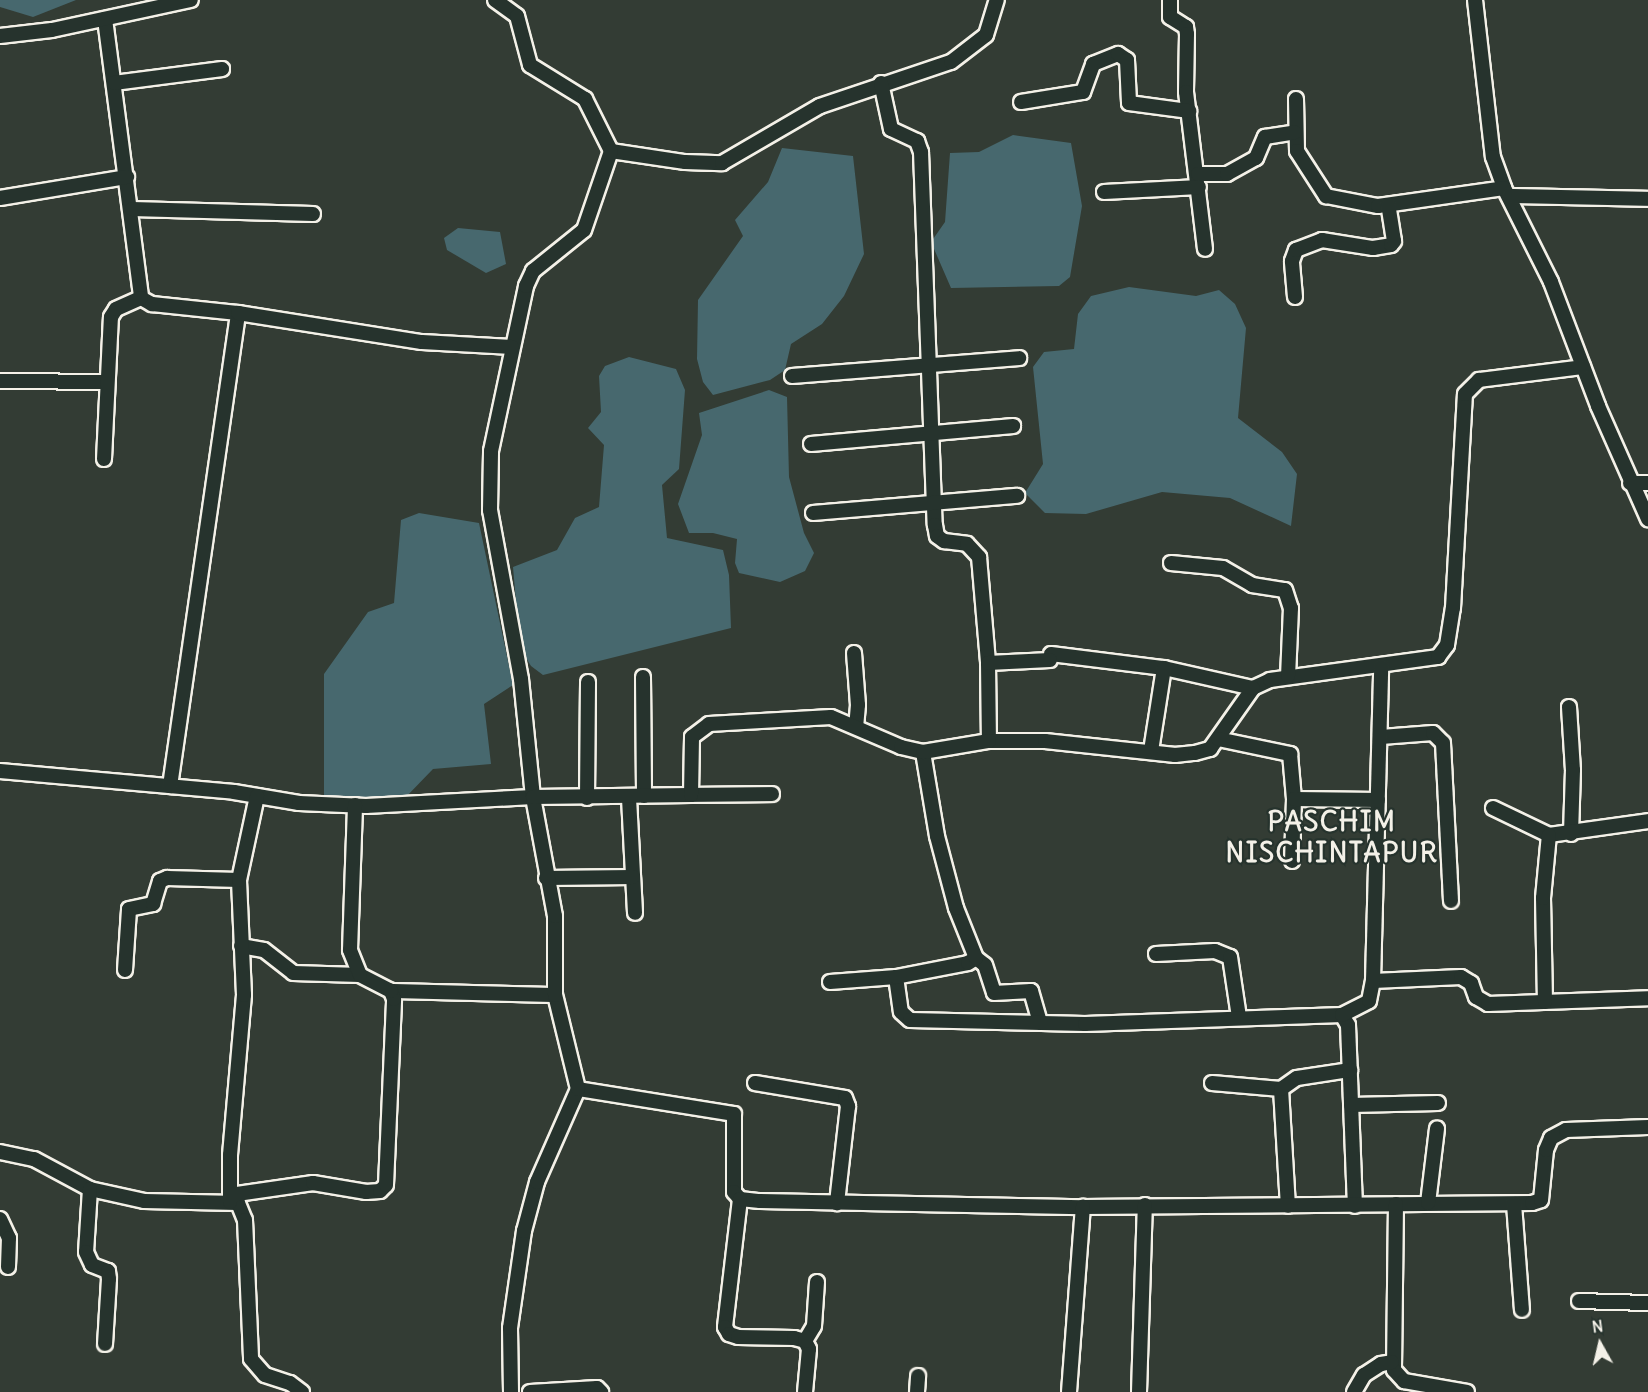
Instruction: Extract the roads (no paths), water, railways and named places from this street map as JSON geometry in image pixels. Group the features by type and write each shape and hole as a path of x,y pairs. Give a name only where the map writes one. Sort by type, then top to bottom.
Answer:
{"street":[{"path":"0,36 105,19 191,0"},
{"path":"495,0 517,16 530,65 585,99 611,151 584,230 533,271 512,347 491,450 489,487 521,679 533,797 557,943 555,995 578,1089 537,1182 526,1222 510,1328 511,1392"},
{"path":"611,151 686,162 722,163 820,106 881,83 940,68 980,44 990,27 996,0"},
{"path":"1170,0 1170,17 1186,27 1184,70 1205,249"},
{"path":"1475,0 1488,130 1507,192 1551,282 1630,483 1648,519"},
{"path":"105,19 132,209 141,298"},
{"path":"1020,102 1083,92 1093,64 1118,54 1126,60 1129,103 1189,111"},
{"path":"114,83 222,69"},
{"path":"881,83 891,129 917,141 921,152 928,364 937,536 944,541 967,544 979,557 988,663 989,741"},
{"path":"1296,99 1295,132 1299,157 1309,166 1320,192 1367,206 1507,192 1648,199"},
{"path":"1104,192 1198,181 1227,174 1256,158 1265,137 1295,132"},
{"path":"0,198 127,177"},
{"path":"1295,297 1292,261 1296,250 1322,240 1373,248 1391,245 1394,241 1388,205"},
{"path":"132,209 313,214"},
{"path":"141,298 152,304 238,313 422,342 512,347"},
{"path":"104,459 111,317 116,309 141,298"},
{"path":"170,786 238,313"},
{"path":"792,376 1019,358"},
{"path":"988,663 1050,657 1164,668 1253,688 1288,676 1438,657 1447,645 1461,517 1465,394 1479,380 1583,367"},
{"path":"0,381 106,382"},
{"path":"811,444 1013,426"},
{"path":"1630,483 1648,483"},
{"path":"813,513 1017,496"},
{"path":"1171,563 1223,568 1252,585 1285,590 1291,608 1288,676"},
{"path":"854,653 858,705 856,726"},
{"path":"896,977 901,1012 910,1020 1040,1023 1342,1015 1369,1000 1373,981 1381,737 1381,666"},
{"path":"1151,752 1164,668"},
{"path":"643,677 644,796"},
{"path":"587,798 588,682"},
{"path":"691,795 692,737 709,724 817,716 856,726 901,747 923,752 989,741 1045,741 1151,752 1195,753 1210,749 1253,688"},
{"path":"1569,707 1573,770 1571,834"},
{"path":"1381,737 1433,733 1443,743 1451,901"},
{"path":"1218,739 1290,754 1294,799 1292,861"},
{"path":"923,752 953,897 976,957 985,965 994,993 1031,991 1040,1023"},
{"path":"0,771 170,786 299,803 355,805 533,797 629,798 772,794"},
{"path":"230,1198 244,994 239,879 257,796"},
{"path":"629,798 635,913"},
{"path":"1294,799 1378,800"},
{"path":"355,805 350,950 360,975"},
{"path":"1493,808 1549,835 1571,834 1648,821"},
{"path":"1545,1002 1543,898 1549,835"},
{"path":"546,878 633,877"},
{"path":"125,970 129,909 153,904 160,881 167,878 239,879"},
{"path":"241,946 264,950 293,973 360,975 391,991 555,995"},
{"path":"1156,954 1215,951 1230,957 1239,1017"},
{"path":"830,982 896,977 968,963 976,957"},
{"path":"1373,981 1461,977 1471,983 1476,997 1488,1004 1648,998"},
{"path":"0,1152 34,1159 90,1189 172,1204 230,1198 313,1184 366,1192 380,1191 386,1185 394,999 391,991"},
{"path":"1342,1015 1348,1025 1355,1206"},
{"path":"1212,1083 1281,1089 1297,1078 1350,1070"},
{"path":"755,1083 845,1098 848,1106 837,1203"},
{"path":"578,1089 734,1114 732,1178 734,1192 740,1199 837,1203 1083,1207 1514,1204 1541,1200 1546,1150 1551,1138 1566,1130 1648,1126"},
{"path":"1281,1089 1288,1206"},
{"path":"1351,1105 1438,1103"},
{"path":"1428,1203 1437,1129"},
{"path":"90,1189 86,1252 92,1265 108,1271 109,1279 105,1344"},
{"path":"230,1198 243,1208 245,1220 251,1359 265,1374 290,1383 302,1392"},
{"path":"740,1199 725,1327 729,1334 738,1337 794,1338 805,1341 809,1348 805,1392"},
{"path":"1396,1204 1392,1362 1398,1377 1404,1381 1467,1392"},
{"path":"1514,1204 1522,1310"},
{"path":"1139,1392 1145,1205"},
{"path":"1069,1392 1083,1207"},
{"path":"0,1219 9,1238 8,1267"},
{"path":"805,1341 814,1326 817,1282"},
{"path":"1579,1302 1648,1303"},
{"path":"1354,1392 1364,1375 1381,1364 1392,1362"},
{"path":"917,1392 918,1376"},
{"path":"530,1392 597,1388 602,1392"}],"water":[{"path":"0,0 76,0 33,17 0,7"},
{"path":"1013,135 1071,143 1082,206 1070,277 1059,286 951,288 931,242 945,222 950,153 979,152"},
{"path":"782,148 853,156 864,254 844,296 822,324 791,344 785,370 770,380 713,395 703,382 697,359 698,300 743,236 735,220 768,182"},
{"path":"458,228 500,232 506,264 486,273 447,250 444,238"},
{"path":"1129,287 1196,296 1219,290 1235,304 1246,328 1238,418 1282,452 1297,474 1291,526 1230,498 1162,492 1086,514 1045,513 1025,493 1043,464 1033,367 1044,352 1074,349 1078,314 1091,296"},
{"path":"629,357 676,369 685,390 679,469 662,485 667,538 723,550 729,575 731,628 543,675 531,666 520,648 513,567 557,550 575,518 599,507 604,445 588,428 601,412 599,376 605,366"},
{"path":"769,390 787,397 789,477 804,533 814,553 805,571 780,582 739,573 735,563 737,539 713,533 689,533 678,504 702,435 699,413"},
{"path":"419,513 479,523 513,685 484,704 491,764 433,769 404,799 324,799 324,674 368,612 394,603 401,520"}],"district":[{"name":"PASCHIM NISCHINTAPUR","path":"1332,836"}]}
